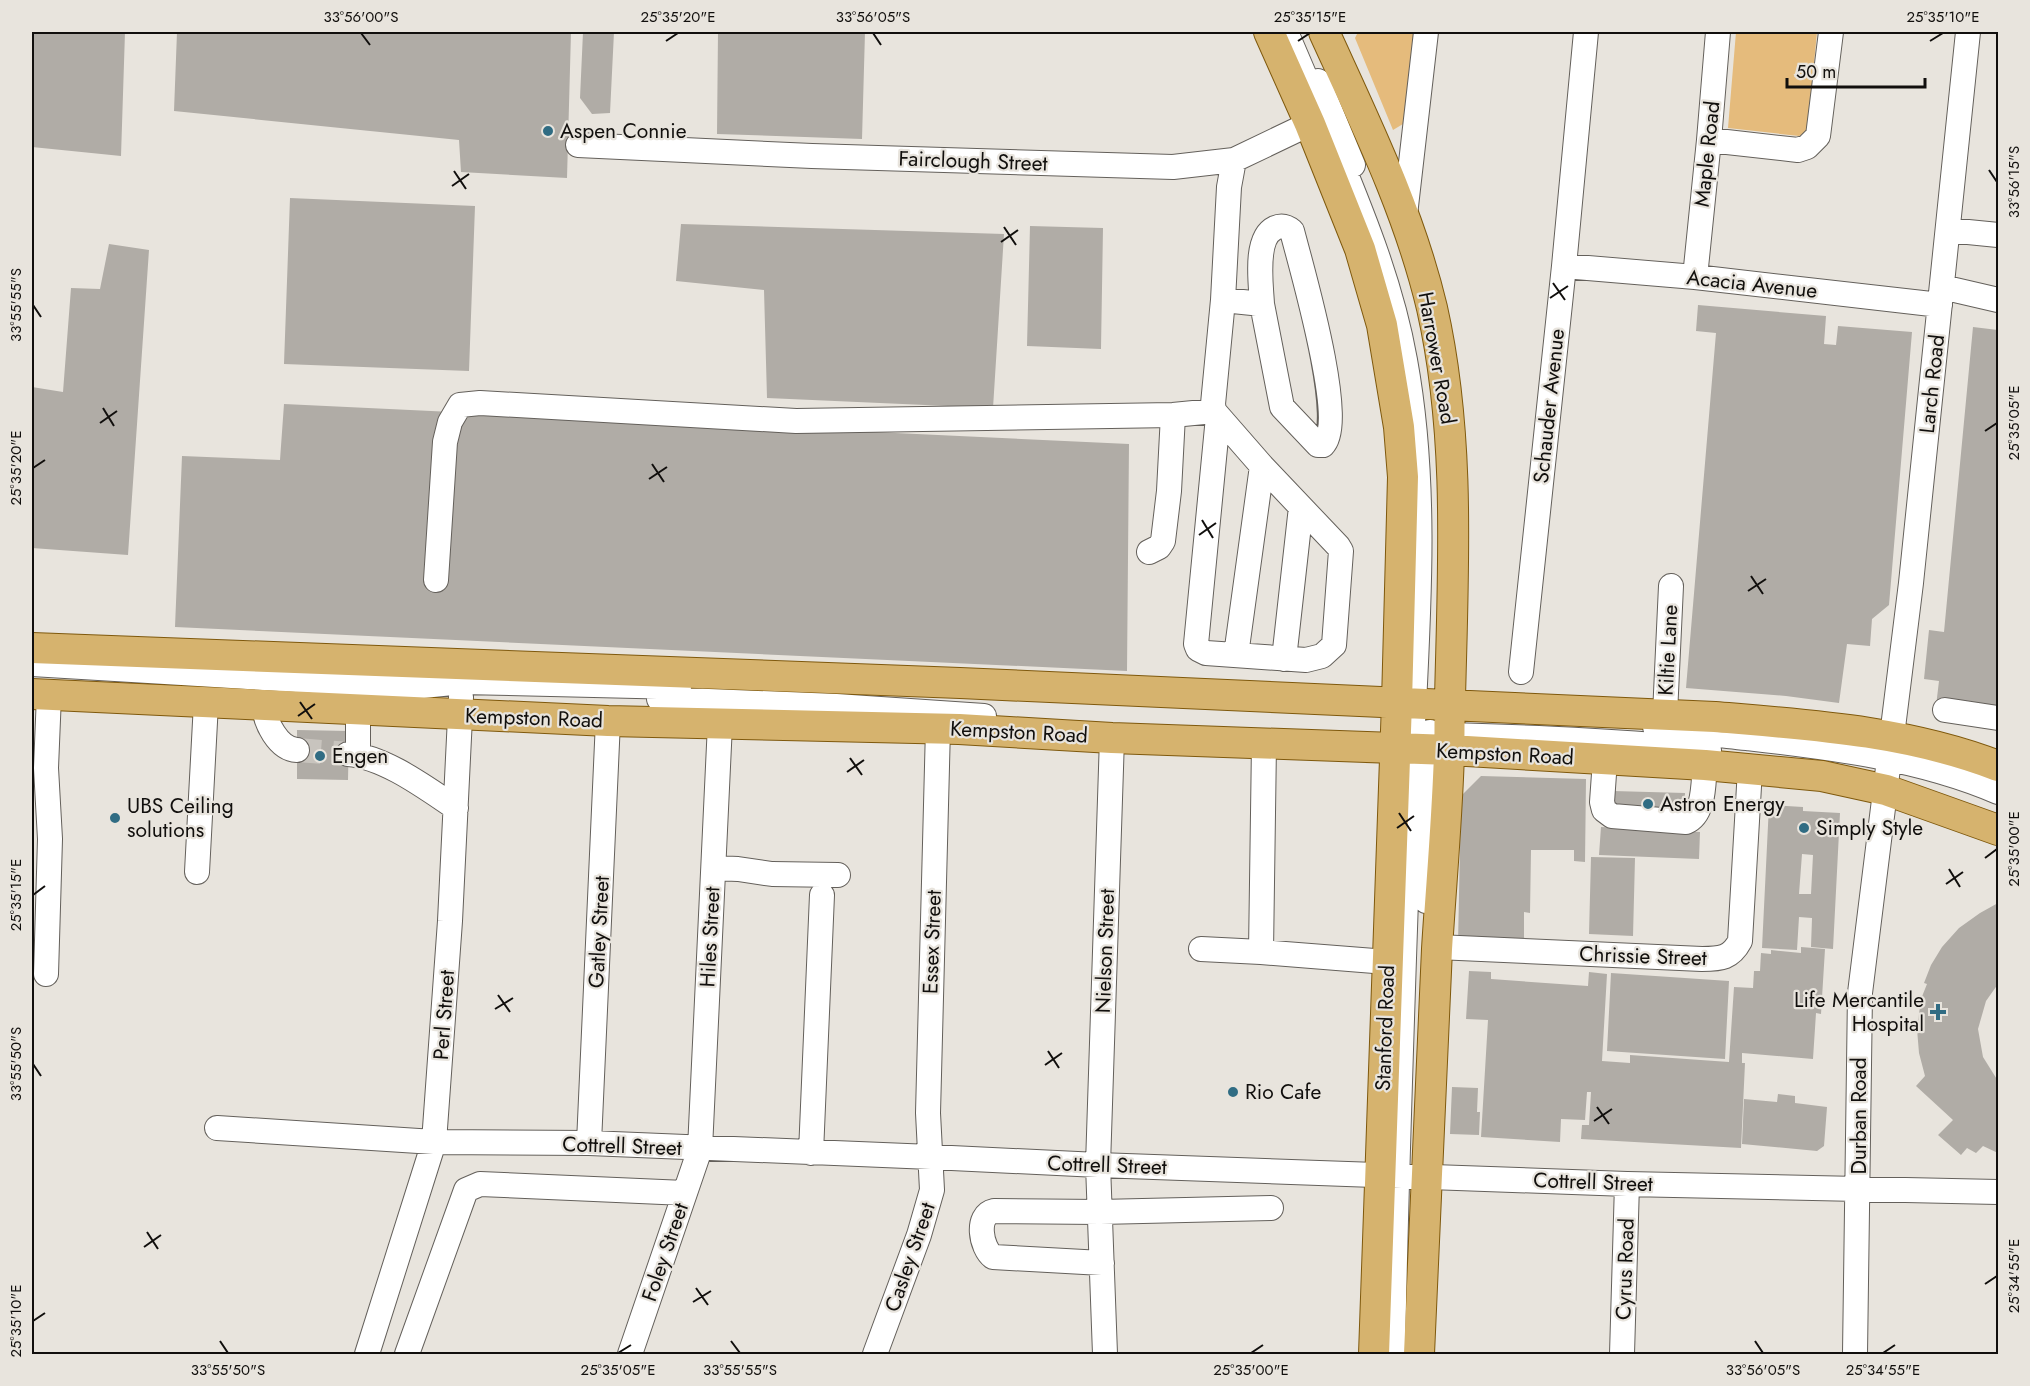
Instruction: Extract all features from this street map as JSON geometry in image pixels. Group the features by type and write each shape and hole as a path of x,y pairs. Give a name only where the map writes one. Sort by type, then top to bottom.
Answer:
{"main road":[{"name":"Harrower Road","path":"1269,32 1405,215 1432,309 1443,371 1453,474 1454,547 1422,726"},
{"name":"Harrower Road","path":"1324,32 1330,114 1360,249 1382,325 1399,427 1422,726"},
{"path":"1454,547 1467,575 1467,675 1476,694 1484,700 1501,706"},
{"name":"Kempston Road","path":"32,648 461,690 608,721 938,728 1264,744 1422,726 1501,706 1665,714 1810,725 1889,764 1998,830"},
{"name":"Kempston Road","path":"37,690 358,710 461,690 877,680 1422,726 1605,760 1705,765 1822,776 1889,764 1981,759 1998,766"},
{"name":"Stanford Road","path":"1374,1354 1404,1176 1437,947 1422,726"},
{"name":"Stanford Road","path":"1419,1354 1387,962 1422,726"}],"street":[{"path":"1286,32 1330,114"},
{"path":"1297,32 1330,114"},
{"path":"1405,215 1426,32"},
{"name":"Schauder Avenue","path":"1521,672 1586,32"},
{"name":"Maple Road","path":"1695,277 1718,32"},
{"path":"1709,140 1798,150 1814,142 1818,136 1831,32"},
{"name":"Larch Road","path":"1889,764 1911,583 1968,32"},
{"name":"Fairclough Street","path":"578,145 812,156 1150,167 1196,166 1234,160 1330,114"},
{"path":"436,580 445,442 450,422 460,405 480,403 796,421 1173,415 1220,418 1341,551 1334,645 1322,656 1306,660 1206,653 1198,649 1196,644 1220,418 1229,188 1234,160"},
{"path":"1278,226 1286,227 1292,231 1321,345 1328,386 1329,428 1327,441 1323,446 1318,445 1282,407 1262,304 1261,248 1263,238 1278,226"},
{"path":"1948,230 1998,235"},
{"name":"Acacia Avenue","path":"1564,266 1998,300"},
{"path":"1223,300 1262,304"},
{"path":"1149,552 1159,547 1163,541 1169,491 1173,415"},
{"path":"1236,655 1262,466"},
{"path":"1284,659 1301,507"},
{"name":"Kiltie Lane","path":"1665,714 1671,586"},
{"path":"32,664 461,690"},
{"path":"46,974 50,839 46,768 37,690 461,690"},
{"name":"Perl Street","path":"366,1354 434,1142 450,921 461,690"},
{"path":"196,872 206,702"},
{"path":"264,705 271,729 290,750 297,750"},
{"path":"358,710 353,754 375,760 402,774 456,808"},
{"path":"1945,710 1998,718"},
{"name":"Gatley Street","path":"589,1143 608,721"},
{"name":"Hiles Street","path":"700,1149 720,724"},
{"path":"1393,1354 1429,825 1422,726 1661,728 1814,746 1889,764 1958,777 1998,792"},
{"name":"Essex Street","path":"931,1157 928,1113 938,728"},
{"name":"Nielson Street","path":"1105,1354 1098,1165 1112,738"},
{"path":"1261,952 1264,744"},
{"path":"1605,760 1602,802 1604,810 1612,816 1686,822 1693,819 1698,812 1705,765"},
{"path":"1889,764 1998,807"},
{"name":"Durban Road","path":"1855,1354 1860,993 1889,764"},
{"name":"Chrissie Street","path":"1437,947 1702,959 1720,959 1730,955 1740,941 1750,769"},
{"path":"714,868 738,868 772,874 838,874"},
{"path":"811,1152 822,895"},
{"path":"1200,949 1387,962"},
{"name":"Cottrell Street","path":"217,1128 434,1142 589,1143 1098,1165 1627,1184 1998,1192"},
{"name":"Foley Street","path":"630,1354 700,1149"},
{"name":"Casley Street","path":"875,1354 919,1235 932,1190 931,1157"},
{"path":"1404,1176 1407,1354"},
{"path":"407,1354 464,1195 466,1190 472,1186 480,1184 685,1193"},
{"name":"Cyrus Road","path":"1622,1354 1627,1184"},
{"path":"1102,1263 993,1257 985,1250 982,1224 984,1216 989,1212 1271,1208"}],"shaded area":[{"path":"1358,32 1417,32 1408,121 1393,130 1355,38"},
{"path":"1736,32 1817,32 1808,126 1805,133 1799,136 1728,128"}],"building":[{"path":"32,32 125,32 121,156 32,147"},
{"path":"177,32 571,32 567,178 461,172 459,140 174,111"},
{"path":"583,32 614,32 610,113 592,114 580,98"},
{"path":"718,32 865,32 862,139 717,134"},
{"path":"290,198 475,206 469,371 284,364"},
{"path":"681,224 1004,234 993,408 767,398 764,290 676,281"},
{"path":"1030,226 1103,228 1101,349 1027,346"},
{"path":"109,244 149,250 128,555 32,548 32,387 63,392 71,288 100,289"},
{"path":"1698,305 1826,316 1824,344 1836,345 1838,326 1912,332 1889,605 1872,619 1870,646 1847,644 1839,703 1686,688 1716,333 1696,331"},
{"path":"1973,327 1998,330 1998,712 1936,706 1939,681 1924,679 1929,630 1944,632"},
{"path":"284,404 1129,444 1127,671 175,627 182,456 280,460"},
{"path":"297,730 349,731 348,780 297,779"},
{"path":"1481,776 1586,779 1585,862 1574,861 1574,850 1531,850 1530,913 1524,912 1524,948 1458,944 1461,796"},
{"path":"1613,791 1685,793 1684,817 1613,814"},
{"path":"1769,805 1803,807 1803,811 1840,813 1833,949 1811,947 1812,918 1799,917 1797,950 1762,948","holes":["1802,854 1813,855 1811,894 1799,894"]},
{"path":"1601,827 1700,832 1699,859 1599,855"},
{"path":"1591,857 1635,858 1633,936 1589,934"},
{"path":"1998,903 1998,984 1986,1001 1978,1029 1983,1057 1998,1081 1998,1153 1983,1146 1976,1153 1967,1148 1961,1155 1938,1135 1953,1120 1916,1086 1925,1076 1919,1053 1917,1029 1921,999 1931,965 1942,947 1959,928"},
{"path":"1801,947 1825,949 1821,1014 1816,1013 1813,1059 1742,1053 1742,1063 1745,1063 1741,1148 1581,1139 1582,1125 1589,1125 1591,1092 1587,1092 1585,1120 1561,1119 1560,1142 1481,1137 1488,1020 1466,1019 1469,971 1491,972 1491,979 1588,986 1589,972 1607,974 1602,1061 1630,1063 1630,1055 1729,1062 1734,987 1753,988 1754,971 1760,971 1761,953 1771,954 1771,950 1801,953"},
{"path":"1611,973 1729,981 1725,1059 1607,1051"},
{"path":"1452,1087 1478,1088 1479,1135 1450,1134"},
{"path":"1778,1094 1795,1096 1795,1103 1827,1107 1824,1146 1817,1151 1742,1144 1744,1099 1777,1102"}],"tunnel":[{"path":"297,750 348,754"}],"place":[{"name":"Aspen Connie","path":"548,131"},
{"name":"Engen","path":"320,756"},
{"name":"Astron Energy","path":"1648,804"},
{"name":"UBS Ceiling solutions","path":"115,818"},
{"name":"Simply Style","path":"1804,828"},
{"name":"Life Mercantile Hospital","path":"1938,1012"},
{"name":"Rio Cafe","path":"1233,1092"}]}
